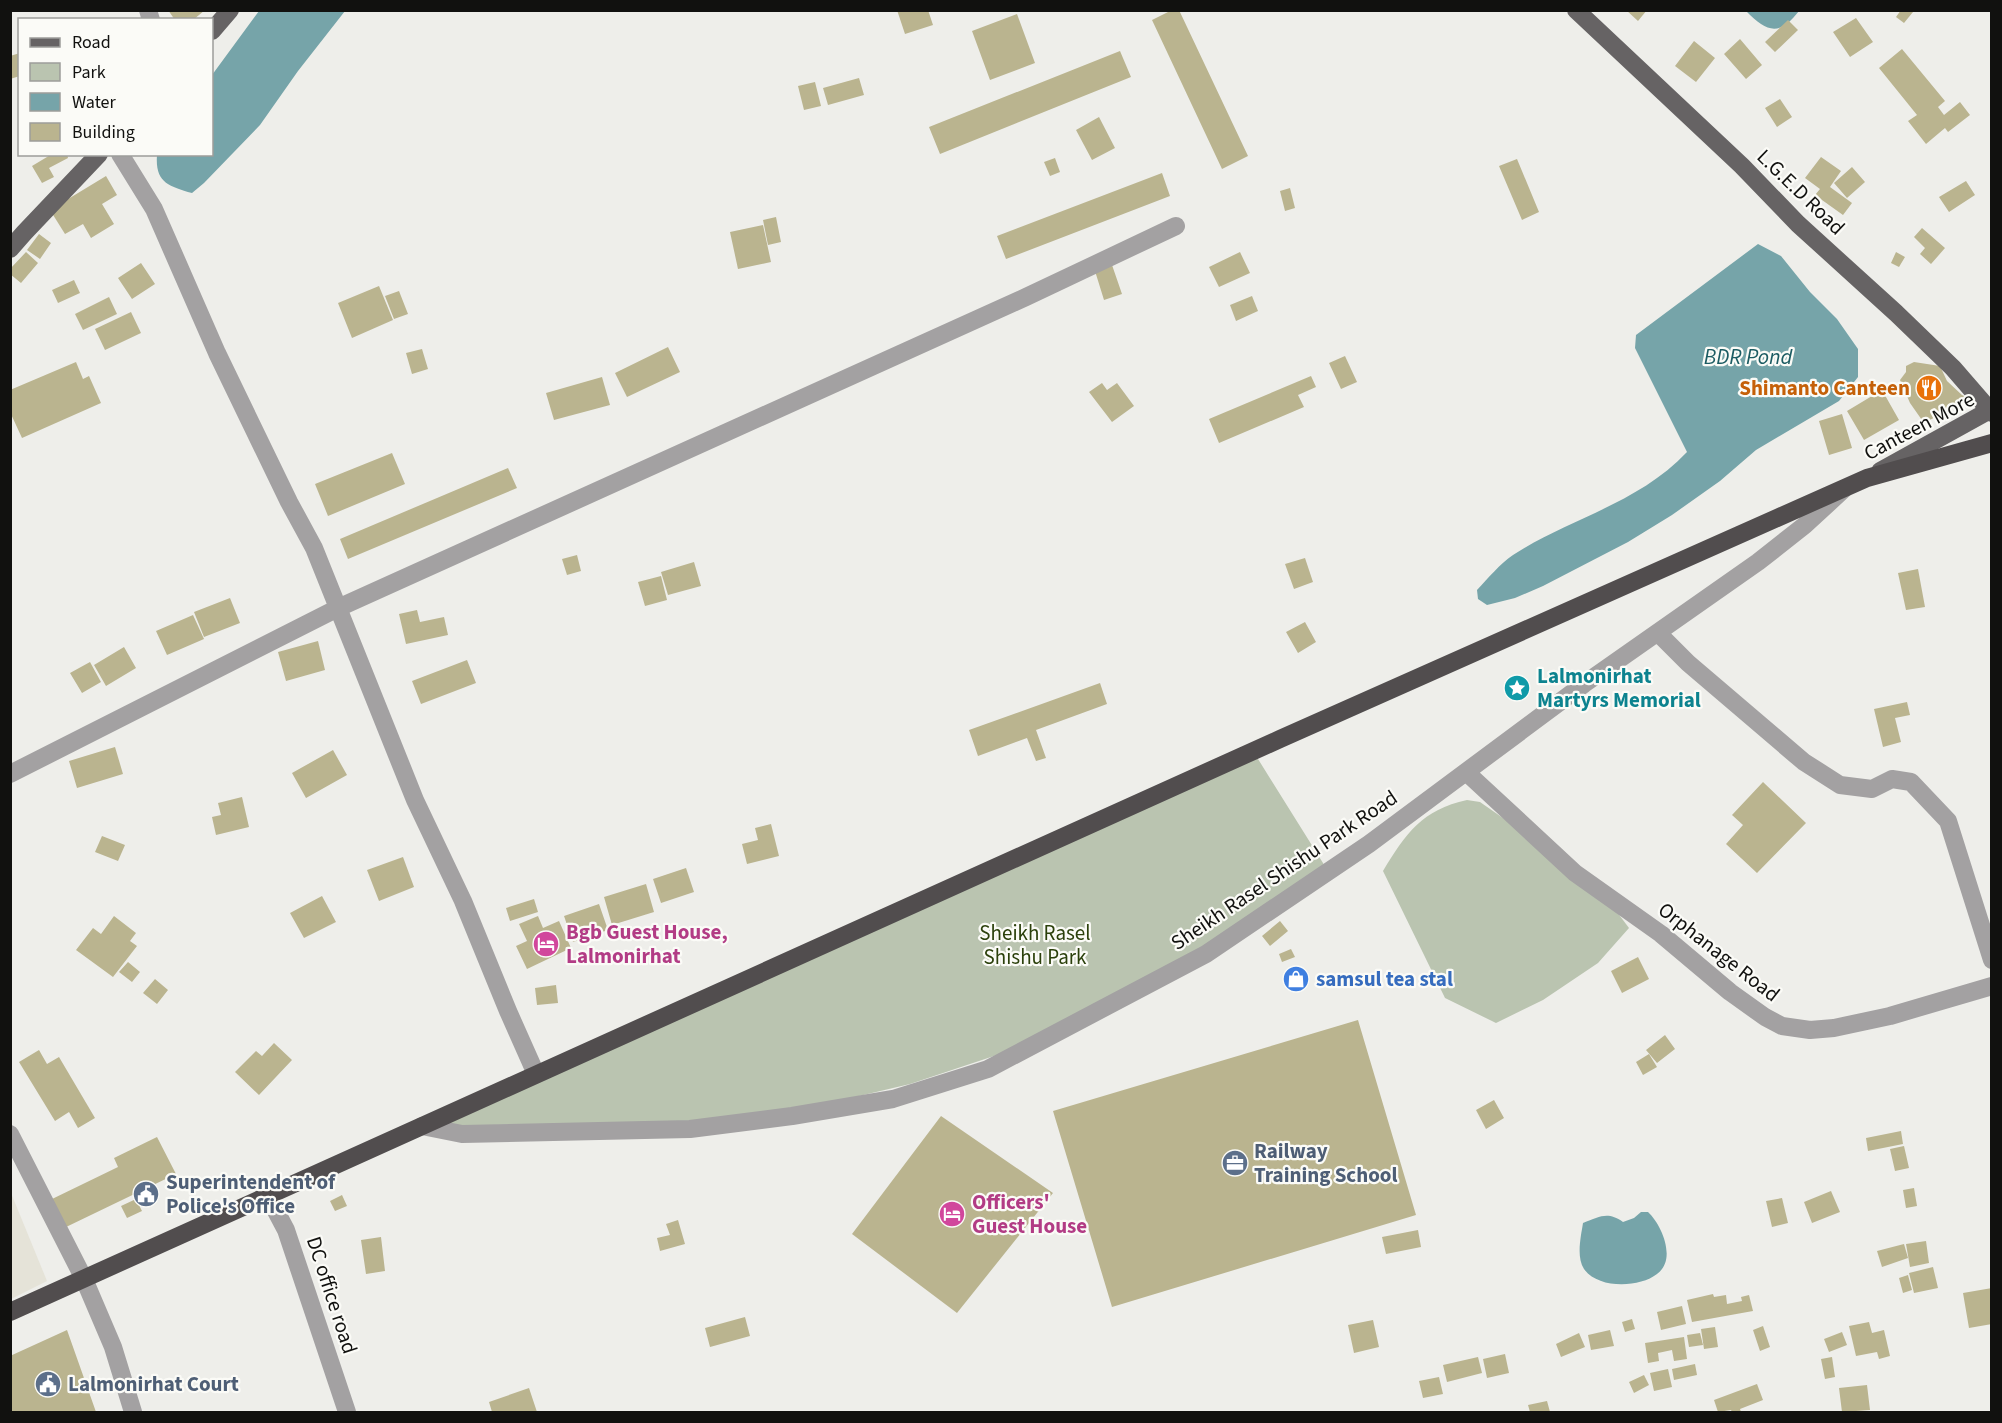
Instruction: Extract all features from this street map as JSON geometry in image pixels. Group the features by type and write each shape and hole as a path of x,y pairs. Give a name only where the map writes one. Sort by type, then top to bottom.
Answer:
{"highway":[{"path":"10,1312 1280,739 1867,478 1992,443"}],"main road":[{"path":"213,30 230,10"},
{"name":"L.G.E.D Road","path":"1582,12 1742,166 1798,224 1953,368 1991,411"},
{"path":"10,249 97,156"},
{"name":"Canteen More","path":"1867,478 1991,411"}],"street":[{"path":"121,156 153,209 217,353 289,502 314,548 415,800 463,901 536,1074"},
{"path":"10,774 338,608 1026,297 1176,226"},
{"name":"Sheikh Rasel Shishu Park Road","path":"422,1126 462,1134 690,1129 792,1116 893,1099 988,1069 1206,954 1369,844 1584,684 1758,562 1805,525 1845,488"},
{"path":"1658,633 1688,663 1804,762 1840,785 1872,789 1893,779 1911,782 1948,821 1992,960"},
{"name":"Orphanage Road","path":"1466,772 1575,873 1661,933 1730,992 1782,1026 1810,1030 1834,1028 1890,1016 1992,986"},
{"path":"10,1134 84,1279 113,1347 133,1413"},
{"name":"DC office road","path":"268,1196 286,1230 347,1413"}],"shaded area":[{"path":"11,1193 47,1281 10,1299"}],"green space":[{"name":"Sheikh Rasel Shishu Park","path":"1253,751 1328,871 1269,912 1000,1054 910,1084 821,1105 699,1122 422,1126"},
{"path":"1467,800 1480,802 1523,832 1617,912 1629,928 1598,963 1543,1000 1496,1023 1445,998 1383,871 1408,834 1417,825 1438,810"}],"water":[{"path":"259,11 345,11 298,71 260,125 192,193 165,182 158,171 157,156 213,156 213,74"},
{"path":"1746,11 1799,11 1785,25 1773,29 1760,24"},
{"name":"BDR Pond","path":"1758,244 1781,256 1810,292 1837,319 1858,349 1858,377 1839,401 1756,450 1720,481 1672,515 1628,542 1515,598 1487,605 1478,599 1477,590 1513,555 1647,485 1687,452 1635,348 1636,335"},
{"path":"1641,1212 1648,1212 1662,1234 1667,1252 1663,1268 1649,1279 1630,1284 1609,1283 1590,1276 1580,1259 1583,1223 1608,1216 1623,1222 1634,1218"}],"building":[{"path":"168,10 205,10 195,18 174,18"},
{"path":"897,10 928,10 933,25 905,34"},
{"path":"1172,10 1179,10 1248,156 1222,169 1152,20"},
{"path":"1626,10 1647,10 1638,21"},
{"path":"1901,10 1913,12 1904,23 1896,17"},
{"path":"1017,14 1035,63 990,80 972,31"},
{"path":"1856,18 1873,42 1850,57 1833,32"},
{"path":"1788,20 1798,30 1775,52 1765,42"},
{"path":"1740,39 1762,65 1746,79 1724,54"},
{"path":"1694,41 1715,58 1696,82 1675,66"},
{"path":"1902,49 1945,101 1938,107 1944,115 1960,102 1970,115 1948,132 1945,128 1926,144 1908,121 1917,115 1879,68"},
{"path":"1120,51 1131,77 940,154 929,127"},
{"path":"18,54 18,77 10,79 10,56"},
{"path":"859,78 864,95 828,105 823,88"},
{"path":"815,82 821,106 804,110 798,86"},
{"path":"1780,99 1792,117 1777,127 1765,108"},
{"path":"1099,117 1115,148 1092,160 1076,130"},
{"path":"49,156 68,156 68,158 49,168 54,177 42,183 32,166"},
{"path":"1821,157 1841,171 1830,187 1852,203 1843,215 1815,195 1820,189 1805,178"},
{"path":"1055,158 1060,172 1050,176 1044,162"},
{"path":"1517,159 1539,212 1522,220 1499,166"},
{"path":"1852,167 1865,182 1847,198 1834,183"},
{"path":"1162,173 1170,196 1006,259 997,236"},
{"path":"106,176 117,195 102,204 114,224 91,238 83,224 65,234 50,210"},
{"path":"1966,181 1975,195 1949,212 1939,197"},
{"path":"1290,188 1295,208 1285,211 1280,191"},
{"path":"776,217 781,242 768,245 763,220"},
{"path":"763,225 771,262 738,269 730,232"},
{"path":"1922,228 1945,248 1931,264 1920,254 1925,248 1914,237"},
{"path":"39,234 51,243 40,259 27,250"},
{"path":"26,252 38,263 21,283 10,274 10,269"},
{"path":"1240,252 1250,273 1219,287 1209,267"},
{"path":"1896,252 1905,257 1899,267 1891,263"},
{"path":"141,263 155,284 132,299 118,278"},
{"path":"1112,265 1122,294 1104,300 1095,271"},
{"path":"74,280 80,293 58,303 52,290"},
{"path":"379,286 393,320 352,338 338,303"},
{"path":"399,291 408,314 394,319 385,296"},
{"path":"1252,296 1258,311 1236,321 1230,305"},
{"path":"109,297 117,314 83,330 75,314"},
{"path":"131,312 141,333 105,350 95,329"},
{"path":"668,347 680,372 627,397 615,373"},
{"path":"422,349 428,369 412,374 406,353"},
{"path":"1345,356 1357,382 1341,389 1329,363"},
{"path":"76,362 83,379 89,376 101,403 22,438 10,412 10,390"},
{"name":"Shimanto Canteen","path":"1914,362 1940,366 1947,381 1970,399 1924,423 1910,403 1900,380 1906,372 1906,366"},
{"path":"1311,376 1316,387 1298,395 1304,407 1219,443 1209,419"},
{"path":"602,377 610,405 554,420 546,393"},
{"path":"1102,383 1107,390 1117,383 1134,406 1112,422 1089,392"},
{"path":"1882,390 1899,420 1864,440 1847,411"},
{"path":"1842,414 1852,448 1829,455 1819,421"},
{"path":"392,453 405,484 328,516 315,484"},
{"path":"508,468 517,488 348,559 340,539"},
{"path":"577,555 581,571 567,575 562,559"},
{"path":"1305,558 1313,582 1294,589 1285,564"},
{"path":"694,562 701,586 668,595 661,572"},
{"path":"1918,569 1925,607 1906,610 1898,573"},
{"path":"661,576 667,600 645,606 638,582"},
{"path":"230,598 240,623 204,637 194,612"},
{"path":"417,610 420,622 444,617 448,635 406,644 399,614"},
{"path":"193,615 204,639 167,655 156,631"},
{"path":"1305,622 1316,642 1298,653 1286,632"},
{"path":"318,641 325,670 286,681 278,652"},
{"path":"124,647 136,668 106,686 94,665"},
{"path":"467,660 476,683 421,704 412,681"},
{"path":"90,662 101,682 82,693 70,673"},
{"path":"1100,683 1107,704 1036,730 1046,758 1036,761 1027,738 978,756 969,730"},
{"path":"1907,702 1910,715 1895,718 1901,742 1883,747 1874,709"},
{"path":"115,747 123,774 77,788 69,761"},
{"path":"333,750 347,775 306,798 292,773"},
{"path":"1763,782 1806,823 1757,873 1726,844 1743,825 1732,815"},
{"path":"242,797 249,827 216,835 212,817 221,815 218,803"},
{"path":"771,824 779,856 747,864 742,844 758,840 755,828"},
{"path":"102,836 125,845 118,861 95,852"},
{"path":"403,857 414,887 379,901 367,870"},
{"path":"686,868 694,892 661,903 653,879"},
{"path":"646,884 654,912 612,925 604,897"},
{"path":"322,896 336,922 304,938 290,913"},
{"path":"534,899 538,912 510,921 506,908"},
{"path":"599,904 608,930 573,942 564,916"},
{"path":"114,916 136,933 130,941 137,946 113,977 76,950 93,928 101,934"},
{"name":"Bgb Guest House, Lalmonirhat","path":"538,916 543,928 559,921 571,948 527,969 516,946 527,941 519,924"},
{"path":"1280,921 1288,931 1270,946 1262,936"},
{"path":"1291,949 1295,957 1282,962 1279,954"},
{"path":"1638,957 1649,979 1622,993 1611,971"},
{"path":"128,962 140,972 132,982 119,972"},
{"path":"155,979 168,990 157,1004 143,993"},
{"path":"556,985 558,1003 537,1005 535,988"},
{"name":"Railway Training School","path":"1358,1020 1416,1215 1112,1307 1053,1111"},
{"path":"1665,1035 1675,1049 1657,1063 1646,1050"},
{"path":"274,1043 292,1060 259,1095 235,1072 256,1051 262,1056"},
{"path":"39,1050 47,1064 59,1057 95,1118 78,1128 69,1112 55,1121 19,1062"},
{"path":"1649,1054 1657,1067 1643,1075 1636,1062"},
{"path":"1494,1100 1504,1118 1486,1129 1476,1110"},
{"name":"Officers' Guest House","path":"941,1116 1053,1193 957,1313 852,1234"},
{"path":"1901,1131 1903,1144 1868,1151 1866,1138"},
{"path":"157,1137 176,1174 64,1228 50,1200 118,1167 114,1158"},
{"path":"1904,1146 1909,1168 1895,1171 1890,1149"},
{"path":"1914,1188 1917,1206 1906,1208 1903,1190"},
{"path":"1831,1191 1840,1212 1812,1223 1804,1202"},
{"path":"342,1195 347,1206 335,1211 330,1201"},
{"path":"1782,1198 1788,1223 1772,1227 1766,1201"},
{"path":"136,1199 142,1211 127,1218 121,1206"},
{"path":"678,1220 685,1244 660,1251 657,1238 670,1235 666,1224"},
{"path":"1418,1230 1421,1247 1386,1254 1382,1237"},
{"path":"381,1237 385,1271 366,1274 361,1240"},
{"path":"1926,1241 1929,1263 1910,1267 1906,1244"},
{"path":"1904,1244 1908,1258 1882,1267 1877,1251"},
{"path":"1933,1267 1938,1288 1914,1293 1909,1273"},
{"path":"1908,1275 1912,1290 1903,1293 1899,1278"},
{"path":"1992,1288 1992,1324 1969,1328 1963,1293"},
{"path":"1713,1294 1714,1297 1726,1295 1727,1304 1742,1301 1741,1297 1749,1295 1753,1311 1692,1322 1687,1300"},
{"path":"1682,1306 1686,1324 1661,1330 1657,1312"},
{"path":"745,1317 750,1336 710,1347 705,1328"},
{"path":"1632,1319 1635,1329 1625,1332 1622,1322"},
{"path":"1373,1320 1379,1347 1354,1353 1348,1325"},
{"path":"1869,1322 1872,1333 1884,1330 1890,1356 1879,1359 1877,1352 1856,1356 1849,1326"},
{"path":"1763,1326 1770,1347 1760,1351 1753,1330"},
{"path":"1715,1327 1718,1347 1704,1349 1701,1329"},
{"name":"Lalmonirhat Court","path":"67,1330 96,1412 10,1412 10,1356"},
{"path":"1610,1330 1614,1346 1591,1350 1588,1335"},
{"path":"1842,1332 1847,1345 1829,1352 1824,1339"},
{"path":"1579,1333 1585,1347 1561,1357 1556,1344"},
{"path":"1700,1333 1703,1345 1689,1347 1687,1335"},
{"path":"1684,1337 1687,1359 1674,1361 1672,1350 1658,1353 1659,1361 1648,1363 1645,1343"},
{"path":"1505,1354 1509,1373 1487,1378 1483,1359"},
{"path":"1478,1357 1482,1373 1447,1382 1443,1365"},
{"path":"1832,1357 1835,1377 1825,1379 1821,1359"},
{"path":"1695,1364 1697,1375 1674,1380 1672,1369"},
{"path":"1668,1369 1672,1387 1654,1391 1650,1373"},
{"path":"1644,1375 1649,1385 1634,1393 1629,1382"},
{"path":"1439,1377 1443,1394 1423,1398 1419,1381"},
{"path":"1757,1384 1763,1400 1740,1409 1741,1412 1731,1410 1718,1412 1714,1400"},
{"path":"1867,1385 1870,1410 1842,1412 1839,1388"},
{"path":"529,1388 537,1412 492,1412 489,1402"},
{"path":"1547,1401 1550,1412 1530,1412 1528,1405"}],"place":[{"name":"Shimanto Canteen","path":"1929,388"},
{"name":"Lalmonirhat Martyrs Memorial","path":"1517,688"},
{"name":"Bgb Guest House, Lalmonirhat","path":"546,944"},
{"name":"samsul tea stal","path":"1296,979"},
{"name":"Railway Training School","path":"1235,1163"},
{"name":"Superintendent of Police's Office","path":"146,1194"},
{"name":"Officers' Guest House","path":"952,1214"},
{"name":"Lalmonirhat Court","path":"48,1384"}]}
